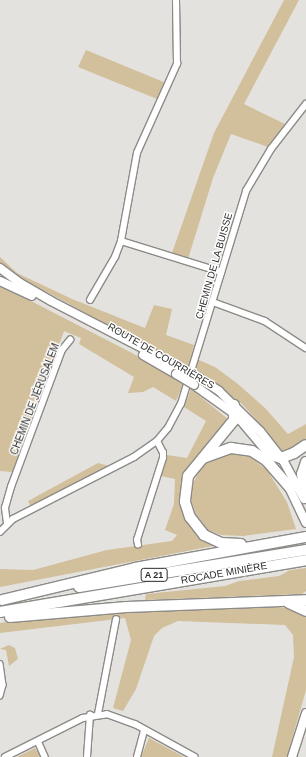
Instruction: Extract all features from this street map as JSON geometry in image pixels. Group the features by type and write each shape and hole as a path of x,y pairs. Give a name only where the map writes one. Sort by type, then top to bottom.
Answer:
{"highway":[{"path":"234,405 236,415 199,460 188,476 185,493 187,510 195,526 213,541 261,545"},
{"path":"266,448 274,456 281,458 294,453 306,445"},
{"path":"199,460 231,448 252,451 266,460 290,488"},
{"path":"306,462 302,474 306,498"},
{"path":"1,600 135,568 306,537"},
{"name":"ROCADE MINIÈRE","path":"1,600 306,550"},
{"name":"ROCADE MINIÈRE","path":"5,615 306,560"},
{"path":"5,615 126,607 306,600"},
{"path":"283,602 298,605 306,611"}],"main road":[{"name":"ROUTE DE COURRIÈRES","path":"0,268 20,283 177,371"},
{"name":"ROUTE DE COURRIÈRES","path":"0,281 196,381 234,405 260,431 281,458 306,503"},
{"name":"ROUTE DE COURRIÈRES","path":"196,381 236,415 266,448 290,488 306,522"},
{"path":"292,757 306,713"},
{"path":"297,757 306,730"}],"street":[{"path":"90,300 111,264 120,241 137,153 177,64 176,0"},
{"name":"CHEMIN DE LA BUISSE","path":"7,523 134,457 157,441 178,412 213,302 237,216 255,173 306,104"},
{"path":"120,241 221,272"},
{"path":"213,302 265,321 306,348"},
{"name":"CHEMIN DE JÉRUSALEM","path":"7,523 4,508 11,487 62,350 70,340"},
{"path":"138,545 138,540 163,458 163,453 157,441"},
{"path":"0,532 7,523"},
{"path":"98,714 116,620"},
{"path":"0,664 3,685 0,696"},
{"path":"5,757 90,715 98,714 115,717 144,730 195,757"},
{"path":"86,757 90,715"},
{"path":"137,757 144,730"},
{"path":"38,741 45,757"}],"shaded area":[{"path":"284,0 299,0 244,104 285,124 268,147 231,134 213,178 188,259 172,253 214,133"},
{"path":"86,50 166,83 157,99 78,67"},
{"path":"0,257 17,273 72,299 145,328 154,305 172,309 166,335 194,345 188,368 17,276 0,263"},
{"path":"0,285 134,354 183,384 176,401 153,387 143,392 128,393 134,377 79,344 81,338 64,331 12,472 0,471"},
{"path":"199,360 215,367 238,384 265,408 288,434 306,424 306,441 288,453 281,453 263,427 242,404 195,370"},
{"path":"191,389 229,420 195,459 187,472 181,492 182,502 204,539 213,546 0,587 0,569 33,570 107,550 172,541 177,535 165,530 174,504 175,479 161,476 167,455 187,458 206,421 184,407"},
{"path":"231,452 248,455 267,470 287,502 296,529 243,536 221,535 208,530 196,515 191,500 193,484 203,465"},
{"path":"98,463 109,466 31,507 28,501"},
{"path":"306,568 306,591 302,594 145,600 146,594 225,586 239,581 279,576 290,570"},
{"path":"231,607 281,607 302,612 306,616 306,690 287,757 272,757 294,657 293,635 285,625 178,621 162,628 154,636 136,689 123,711 113,708 131,640 125,618 0,633 0,623 56,615"},
{"path":"9,645 15,648 18,659 9,666 6,650 0,649"},
{"path":"149,738 184,757 141,757"},
{"path":"35,748 41,757 17,757"}]}
